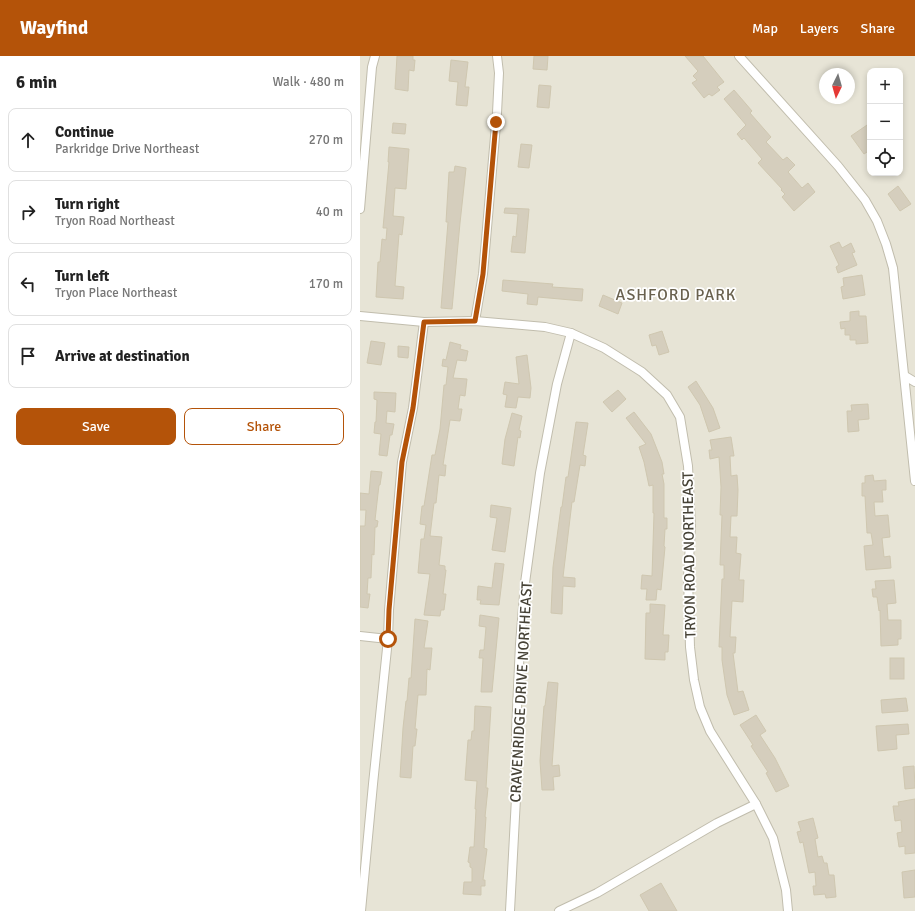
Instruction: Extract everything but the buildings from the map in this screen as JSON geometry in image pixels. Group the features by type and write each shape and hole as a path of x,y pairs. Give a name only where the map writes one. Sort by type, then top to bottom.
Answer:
{"street":[{"path":"360,209 372,67 375,56"},
{"path":"475,321 483,274 497,118 499,73 497,56"},
{"path":"739,56 838,166 866,200 877,221 886,244 892,268 905,376 915,481"},
{"name":"TRYON ROAD NORTHEAST","path":"360,316 424,322 475,321 545,327 571,333 604,348 642,372 667,395 680,417 688,466 690,526 688,577 690,648 694,680 700,707 710,731 756,804 773,838 786,890 788,911"},
{"path":"361,911 372,784 388,639 389,610 402,462 413,408 424,322"},
{"name":"CRAVENRIDGE DRIVE NORTHEAST","path":"510,911 516,798 520,644 525,583 540,474 557,384 571,333"},
{"path":"905,376 915,382"},
{"path":"360,636 388,639"},
{"path":"559,911 597,893 703,831 756,804"}],"shaded area":[{"path":"360,56 915,56 915,911 360,911"}],"district":[{"name":"ASHFORD PARK","path":"676,294"}],"route":[{"path":"388,639 389,610 402,462 413,408 424,322 475,321 483,274 496,122"}]}
